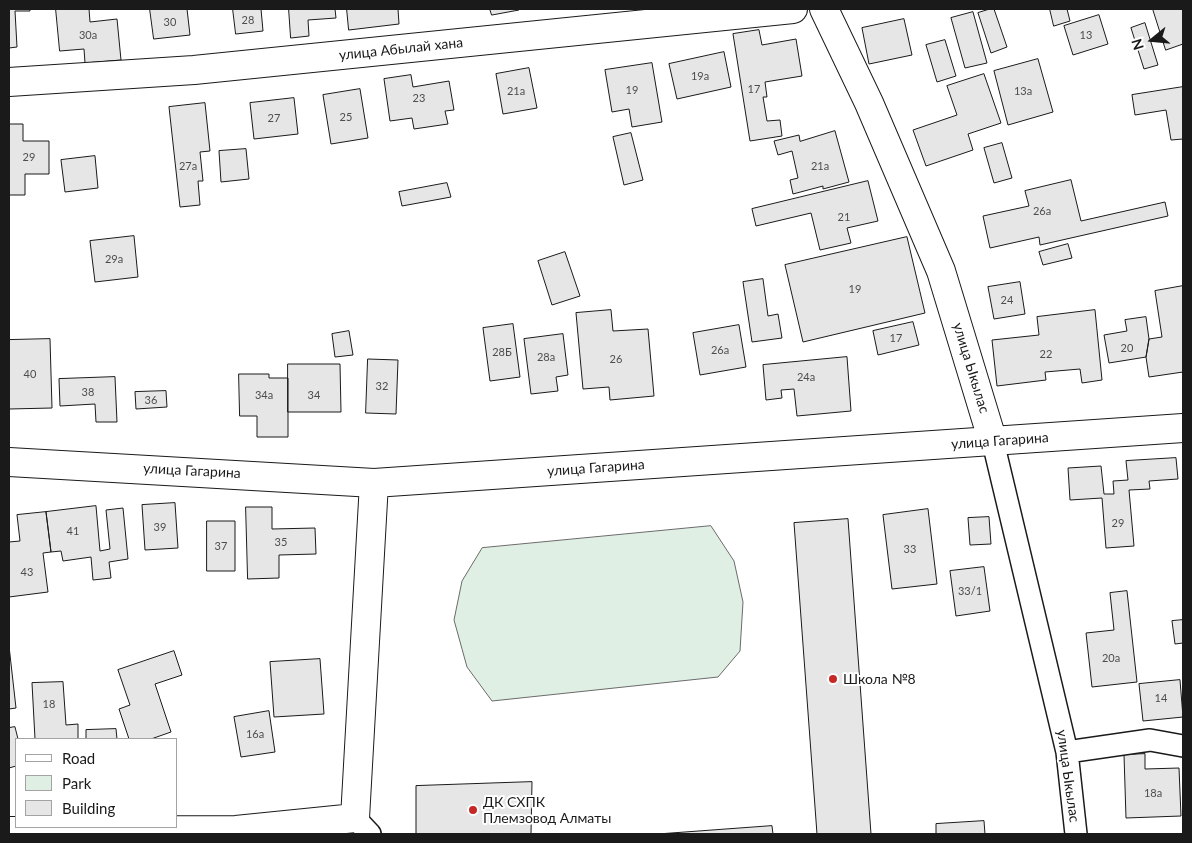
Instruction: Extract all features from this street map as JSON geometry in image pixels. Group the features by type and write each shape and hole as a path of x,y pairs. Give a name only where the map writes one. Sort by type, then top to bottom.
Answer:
{"street":[{"name":"улица Абылай хана","path":"9,82 194,70 793,9"},
{"name":"улица Ыкылас","path":"824,9 869,103 941,271 993,442 1067,752 1076,834"},
{"name":"улица Гагарина","path":"9,462 374,482 1183,428"},
{"path":"9,831 236,830 362,826 374,482"},
{"path":"1067,752 1150,740 1183,746"}],"green space":[{"path":"711,526 734,561 743,602 740,651 718,677 492,701 467,667 454,620 462,581 482,548"}],"building":[{"path":"9,9 30,9 30,11 15,11 17,47 9,48"},
{"path":"56,9 89,9 90,22 117,19 121,60 85,63 84,49 60,51"},
{"path":"150,9 187,9 190,35 154,39"},
{"path":"233,9 261,9 263,31 236,34"},
{"path":"289,9 335,9 336,18 308,20 309,36 291,38"},
{"path":"347,9 398,9 399,24 349,30"},
{"path":"490,9 519,9 519,10 492,15"},
{"path":"994,9 1007,47 991,53 978,13"},
{"path":"1050,9 1067,9 1070,21 1054,26"},
{"path":"1153,9 1183,9 1183,44 1166,50"},
{"path":"973,12 987,63 965,68 951,18"},
{"path":"1099,15 1108,44 1073,55 1064,26"},
{"path":"904,19 912,55 869,64 862,28"},
{"path":"1145,23 1158,65 1144,69 1131,28"},
{"path":"759,30 762,45 796,39 802,76 765,82 767,97 763,97 767,121 780,120 782,136 750,141 733,34"},
{"path":"945,40 956,76 937,82 926,45"},
{"path":"724,52 731,87 677,99 669,64"},
{"path":"1038,59 1053,112 1008,125 994,71"},
{"path":"652,63 662,122 632,127 629,109 612,112 605,70"},
{"path":"529,68 537,108 503,114 496,74"},
{"path":"984,74 1001,123 968,134 973,150 926,166 913,130 957,115 947,86"},
{"path":"411,75 413,87 449,81 454,110 445,111 448,124 414,129 412,118 390,121 384,79"},
{"path":"1183,87 1183,139 1171,140 1166,110 1135,115 1132,95"},
{"path":"360,89 368,138 331,144 323,95"},
{"path":"294,98 298,134 254,139 250,103"},
{"path":"205,103 210,151 200,152 203,181 198,181 200,205 180,207 169,107"},
{"path":"9,124 23,124 23,141 49,141 49,174 25,174 25,195 9,195"},
{"path":"835,131 849,182 823,189 823,186 793,194 790,180 798,178 792,151 778,155 774,141 799,135 800,141"},
{"path":"631,133 643,180 624,185 613,137"},
{"path":"1002,143 1012,178 994,183 984,148"},
{"path":"246,149 249,179 221,182 219,151"},
{"path":"95,156 98,188 65,192 61,160"},
{"path":"1071,180 1081,221 1165,202 1168,216 1040,245 1039,237 990,248 983,216 1029,206 1025,191"},
{"path":"868,181 878,221 847,228 851,243 820,250 811,213 756,226 752,209"},
{"path":"447,183 451,197 402,206 399,192"},
{"path":"134,236 138,277 95,282 90,241"},
{"path":"907,237 925,313 803,342 785,265"},
{"path":"1068,244 1072,258 1043,265 1039,252"},
{"path":"565,252 580,296 552,305 538,261"},
{"path":"763,279 768,316 778,314 782,338 752,342 743,282"},
{"path":"1020,282 1025,314 994,319 988,287"},
{"path":"1183,286 1183,372 1149,377 1146,357 1149,339 1162,337 1155,291"},
{"path":"611,310 613,331 648,329 654,396 610,400 609,387 583,389 576,313"},
{"path":"1095,310 1102,380 1082,383 1080,369 1045,372 1046,380 997,386 992,340 1039,335 1037,317"},
{"path":"1146,317 1149,339 1146,357 1109,363 1104,335 1127,331 1125,320"},
{"path":"913,322 919,345 878,355 873,331"},
{"path":"513,324 520,377 490,381 483,328"},
{"path":"739,325 746,367 700,375 693,333"},
{"path":"349,331 353,355 335,357 332,334"},
{"path":"563,334 568,375 556,377 558,391 531,394 524,339"},
{"path":"50,339 52,408 9,409 9,340"},
{"path":"847,357 851,411 797,416 794,389 781,390 782,398 766,400 763,365"},
{"path":"368,359 398,360 396,414 366,413"},
{"path":"288,364 340,364 341,412 288,412"},
{"path":"239,374 269,374 269,378 288,378 288,437 257,437 257,416 240,416"},
{"path":"115,377 117,422 96,422 95,404 60,406 59,379"},
{"path":"166,391 167,407 136,409 135,392"},
{"path":"1176,458 1178,479 1149,481 1150,489 1129,490 1134,546 1106,548 1102,498 1070,500 1068,468 1101,466 1104,494 1114,494 1113,481 1128,480 1126,461"},
{"path":"175,503 178,548 145,550 142,505"},
{"path":"96,506 100,551 110,549 106,510 123,508 128,559 109,562 111,578 93,580 91,557 63,561 61,551 51,552 46,512"},
{"path":"246,507 272,507 272,529 315,528 316,554 279,555 279,578 248,579"},
{"path":"928,509 937,584 892,589 883,515"},
{"path":"46,512 51,552 43,553 48,592 9,597 9,542 20,541 17,515"},
{"path":"989,517 991,544 970,545 968,518"},
{"name":"Школа №8","path":"848,519 871,834 817,834 794,523"},
{"path":"207,521 235,521 235,571 207,571"},
{"path":"984,567 990,611 956,616 950,571"},
{"path":"1127,591 1137,682 1092,687 1086,633 1114,630 1110,593"},
{"path":"1183,620 1183,643 1175,644 1172,621"},
{"path":"9,646 16,708 9,709"},
{"path":"174,651 182,675 155,684 171,732 154,738 129,738 119,709 130,705 118,670"},
{"path":"320,659 324,714 274,717 270,662"},
{"path":"1180,680 1183,717 1143,721 1139,684"},
{"path":"63,682 66,725 78,724 78,738 35,738 32,683"},
{"path":"269,711 275,752 241,757 234,717"},
{"path":"15,727 18,738 15,738 15,766 9,768 9,728"},
{"path":"116,729 117,738 86,738 86,730"},
{"path":"1145,754 1145,769 1179,768 1181,816 1126,818 1124,755"},
{"name":"ДК СХПК Племзовод Алматы","path":"532,782 531,834 416,834 416,786"},
{"path":"984,821 985,834 936,834 936,824"},
{"path":"772,826 773,834 658,834"}],"place":[{"name":"Школа №8","path":"833,679"},
{"name":"ДК СХПК Племзовод Алматы","path":"473,810"}]}
